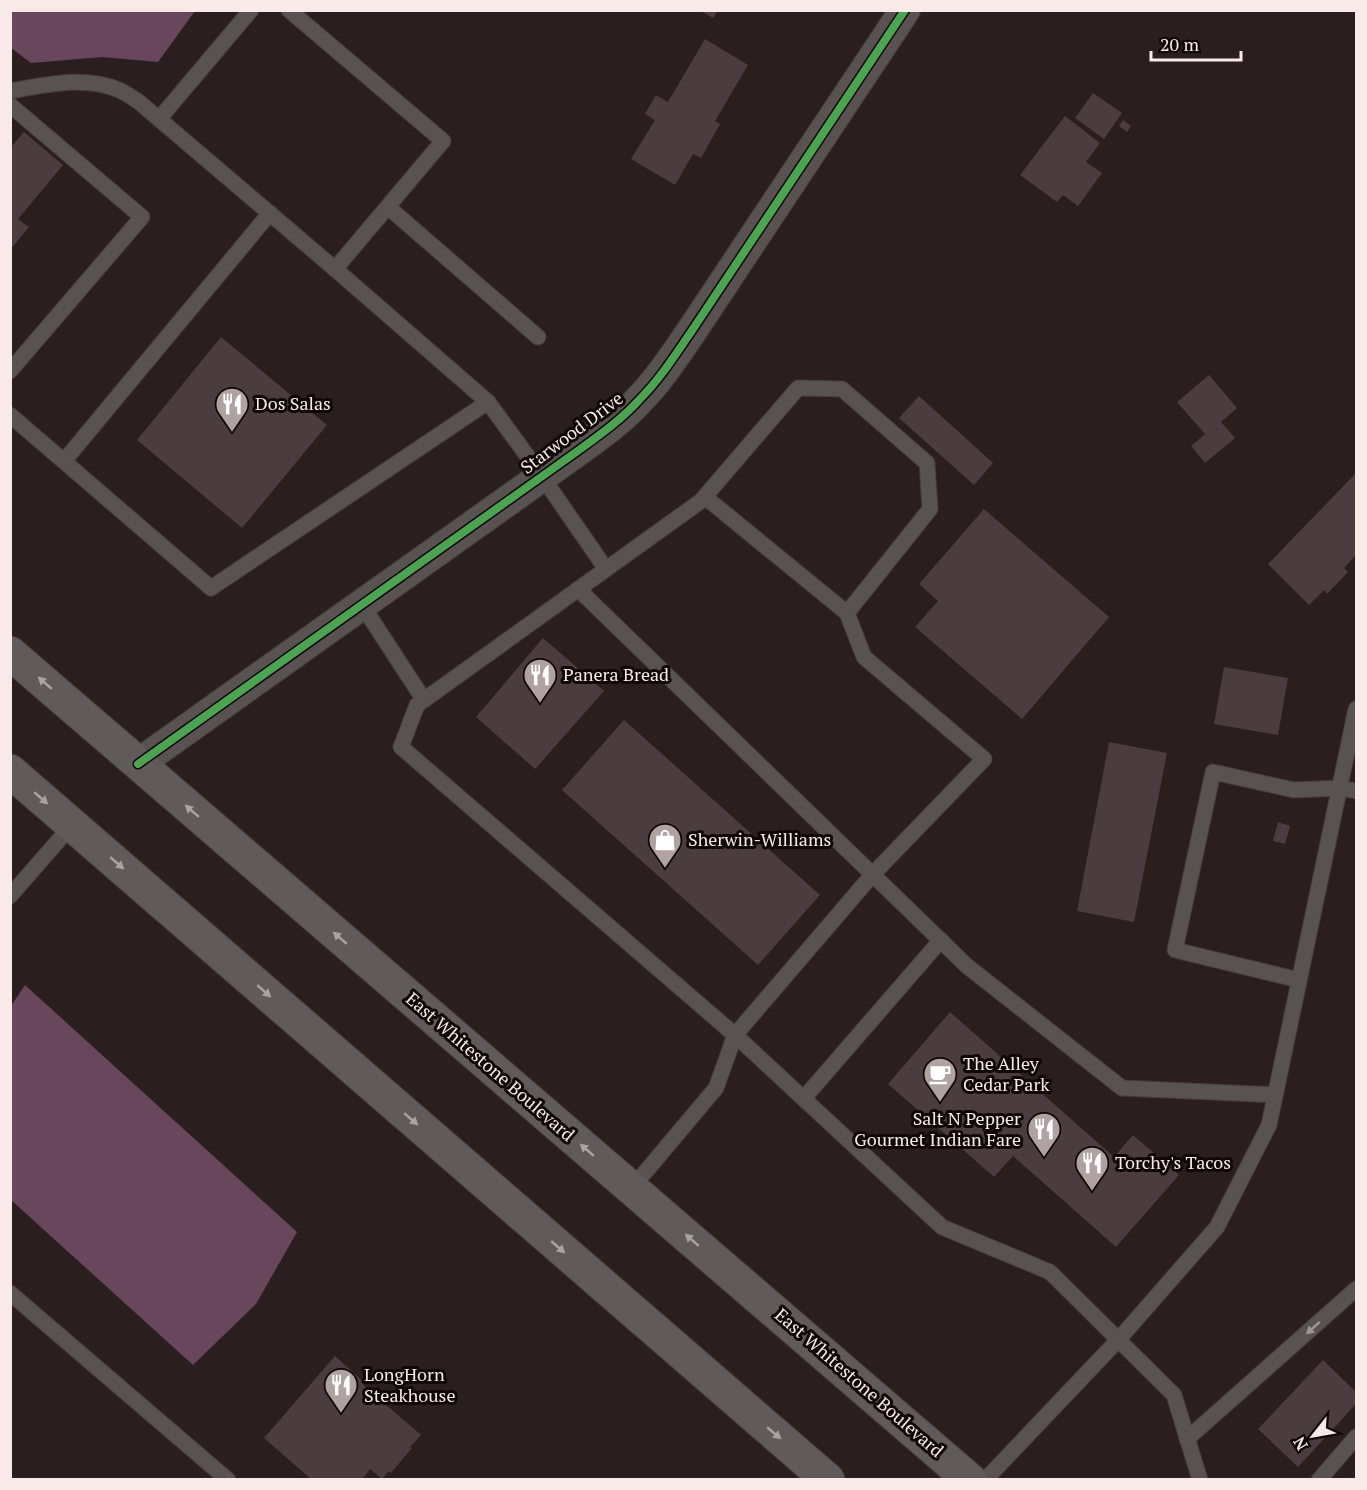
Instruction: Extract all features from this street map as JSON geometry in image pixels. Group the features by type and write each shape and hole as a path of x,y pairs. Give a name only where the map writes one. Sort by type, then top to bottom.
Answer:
{"main road":[{"name":"East Whitestone Boulevard","path":"10,653 970,1479"},
{"path":"10,771 828,1479"}],"street":[{"name":"Starwood Drive","path":"138,765 623,416 657,381 905,10"}],"lane":[{"path":"159,119 251,10"},
{"path":"289,10 443,141 335,269"},
{"path":"10,91 59,83 94,83 117,89 139,102 488,402 606,569"},
{"path":"10,105 142,217 10,372"},
{"path":"388,207 538,337"},
{"path":"64,461 270,213"},
{"path":"847,613 930,509 927,463 842,389 798,388 705,496 417,705 401,747 735,1035 942,1227 1050,1272 1174,1395 1200,1479"},
{"path":"10,415 211,588 488,402"},
{"path":"631,1188 716,1088 735,1035 873,874 984,759 864,657 847,613 705,496"},
{"path":"578,589 967,966 1122,1088 1275,1095"},
{"path":"362,604 424,700"},
{"path":"985,1479 1119,1339 1216,1227 1269,1125 1356,710"},
{"path":"1299,980 1175,950 1213,772 1293,790 1340,788 1356,791"},
{"path":"10,896 72,825"},
{"path":"804,1098 941,940"},
{"path":"1187,1439 1356,1289"},
{"path":"10,1293 228,1479"},
{"path":"1319,1479 1356,1437"}],"shaded area":[{"path":"10,11 195,11 158,62 102,57 31,63 11,48"},
{"path":"25,985 297,1232 256,1304 193,1365 11,1200 11,1006"}],"building":[{"path":"699,10 718,10 713,18"},
{"path":"705,39 748,65 715,121 720,124 701,158 693,154 675,185 631,159 655,120 645,114 656,95 668,102"},
{"path":"1093,93 1122,113 1104,139 1075,118"},
{"path":"1065,116 1100,143 1086,162 1102,173 1078,206 1063,195 1057,202 1020,175"},
{"path":"1123,120 1131,126 1127,132 1119,126"},
{"path":"24,132 63,165 18,219 29,227 10,250 10,148"},
{"name":"Dos Salas","path":"221,337 327,425 242,528 137,440"},
{"path":"1209,375 1237,408 1221,422 1235,438 1205,463 1191,446 1205,434 1177,402"},
{"path":"919,396 993,463 974,485 899,418"},
{"path":"1356,473 1356,555 1344,568 1348,572 1327,594 1324,590 1309,605 1268,564"},
{"path":"984,509 1109,617 1022,719 915,627 938,601 919,584"},
{"name":"Panera Bread","path":"543,638 604,691 535,769 476,717"},
{"path":"1224,667 1288,678 1278,735 1214,724"},
{"path":"624,720 820,895 758,965 562,790"},
{"path":"1109,742 1167,753 1134,922 1077,911"},
{"path":"1278,822 1290,826 1285,844 1273,841"},
{"path":"950,1012 1114,1157 1133,1135 1179,1175 1116,1247 1013,1156 994,1177 888,1084"},
{"name":"LongHorn Steakhouse","path":"335,1356 365,1383 363,1385 421,1435 391,1473 389,1471 382,1479 370,1469 362,1480 328,1480 325,1477 323,1480 312,1480 264,1438"},
{"path":"1323,1360 1356,1392 1356,1404 1298,1467 1258,1429"}],"cycle path":[{"path":"138,764 579,450 633,406 667,367 905,10"}],"place":[{"name":"Dos Salas","path":"232,433"},
{"name":"Panera Bread","path":"540,704"},
{"name":"Sherwin-Williams","path":"665,869"},
{"name":"The Alley Cedar Park","path":"940,1103"},
{"name":"Salt N Pepper Gourmet Indian Fare","path":"1044,1158"},
{"name":"Torchy's Tacos","path":"1092,1192"},
{"name":"LongHorn Steakhouse","path":"341,1414"}]}
